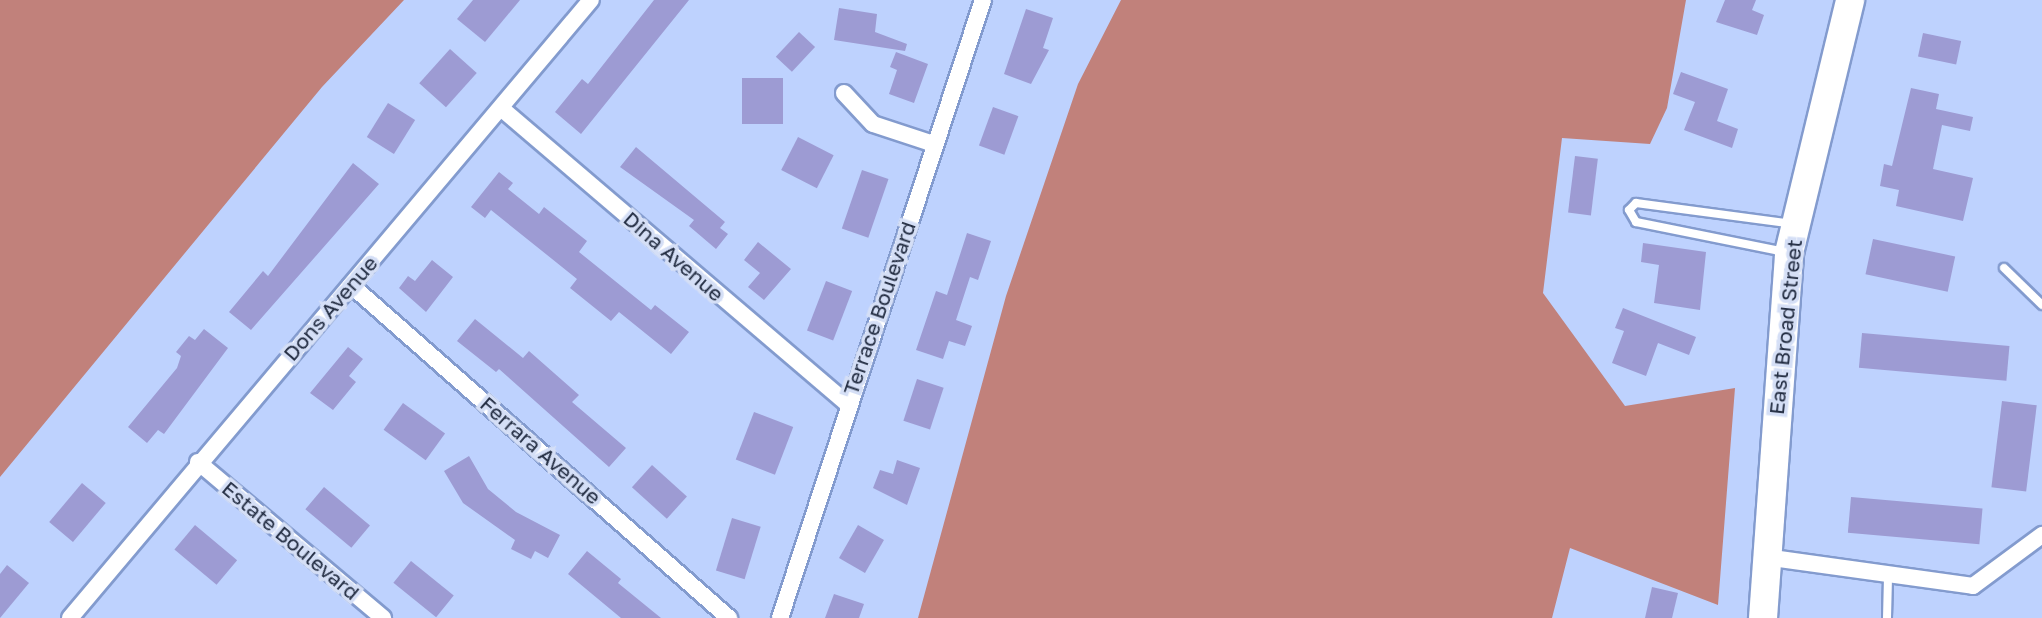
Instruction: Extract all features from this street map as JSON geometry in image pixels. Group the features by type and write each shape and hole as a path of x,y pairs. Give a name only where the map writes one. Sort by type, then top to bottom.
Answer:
{"highway":[{"name":"East Broad Street","path":"1763,618 1765,557 1789,253 1850,0"}],"street":[{"name":"Dons Avenue","path":"70,618 198,462 591,0"},
{"name":"Terrace Boulevard","path":"780,618 846,404 983,0"},
{"path":"844,93 873,124 934,145"},
{"name":"Dina Avenue","path":"501,108 846,404"},
{"name":"Ferrara Avenue","path":"351,285 729,618"},
{"name":"Estate Boulevard","path":"198,462 383,618"},
{"path":"1765,557 1888,577 1973,586 2042,535"}],"lane":[{"path":"1789,253 1636,222 1629,210 1636,204 1796,225"},
{"path":"2004,268 2042,305"},
{"path":"1888,577 1888,618"}],"shaded area":[{"path":"0,0 404,0 322,87 0,477"},
{"path":"1121,0 1686,0 1667,108 1650,144 1562,138 1543,293 1625,406 1735,388 1718,605 1570,548 1552,618 918,618 1006,296 1078,84"}],"building":[{"path":"473,0 520,0 485,42 457,19"},
{"path":"654,0 689,0 581,134 555,112 582,79 588,84"},
{"path":"1725,0 1756,0 1752,10 1764,15 1757,35 1716,22"},
{"path":"839,8 877,14 875,32 907,44 905,51 834,40"},
{"path":"1026,9 1053,18 1043,48 1049,50 1031,84 1004,74"},
{"path":"799,32 815,47 792,72 776,57"},
{"path":"1923,33 1961,41 1956,65 1918,56"},
{"path":"450,49 477,73 446,107 419,83"},
{"path":"896,52 928,64 914,103 889,94 897,70 890,67"},
{"path":"1681,72 1728,89 1717,121 1738,129 1732,148 1684,130 1695,102 1673,94"},
{"path":"742,78 783,78 783,124 742,124"},
{"path":"1911,88 1939,94 1936,109 1973,117 1970,131 1942,125 1933,169 1973,178 1963,221 1896,206 1899,190 1880,186 1884,164 1892,166"},
{"path":"388,103 415,120 394,154 367,137"},
{"path":"993,107 1018,116 1004,155 979,146"},
{"path":"798,137 834,155 817,188 781,170"},
{"path":"636,147 725,222 720,228 728,234 716,249 689,226 694,220 620,167"},
{"path":"1575,156 1598,159 1591,215 1568,213"},
{"path":"353,163 379,184 251,330 229,312 263,271 268,276"},
{"path":"862,170 888,179 868,238 842,229"},
{"path":"499,172 513,183 508,189 539,214 544,207 587,241 579,252 651,310 655,305 689,332 671,354 619,312 611,321 570,288 577,279 491,210 485,218 471,207"},
{"path":"967,233 991,241 978,280 970,277 956,320 972,326 965,346 949,341 943,359 916,350 936,291 947,295"},
{"path":"1873,239 1955,256 1948,292 1866,274"},
{"path":"758,242 791,269 764,300 748,287 760,273 744,260"},
{"path":"1643,243 1706,252 1700,310 1654,303 1659,265 1641,262"},
{"path":"432,260 453,277 426,312 399,288 408,276 415,281"},
{"path":"826,281 852,291 833,341 807,330"},
{"path":"1623,308 1696,337 1689,355 1658,343 1646,376 1612,363 1624,331 1615,328"},
{"path":"475,319 523,358 529,351 579,395 572,402 626,448 609,467 499,369 496,372 457,341"},
{"path":"204,329 228,348 164,434 158,430 147,443 128,427 177,368 181,356 176,352 189,336 195,340"},
{"path":"1862,333 2009,346 2006,381 1859,368"},
{"path":"348,347 363,359 349,376 356,382 333,410 310,393"},
{"path":"917,379 944,388 930,429 903,421"},
{"path":"2002,401 2037,405 2026,492 1991,487"},
{"path":"403,403 445,434 426,460 384,430"},
{"path":"754,412 793,427 775,475 736,460"},
{"path":"469,456 488,489 516,512 560,535 548,558 535,551 531,559 511,549 515,540 463,503 444,471"},
{"path":"897,460 920,468 907,505 873,488 880,470 893,474"},
{"path":"652,465 687,496 667,519 632,487"},
{"path":"82,483 106,503 73,542 49,522"},
{"path":"324,487 370,526 351,548 305,509"},
{"path":"1851,497 1982,509 1979,544 1848,533"},
{"path":"732,518 761,527 745,579 716,571"},
{"path":"195,525 237,560 217,585 174,550"},
{"path":"858,525 884,540 865,573 839,558"},
{"path":"587,551 621,579 618,583 661,618 621,618 568,574"},
{"path":"411,561 454,596 436,617 393,583"},
{"path":"7,565 29,583 0,618 0,574"},
{"path":"1652,587 1678,593 1672,618 1645,618"},
{"path":"834,594 864,604 859,618 825,618"}]}
